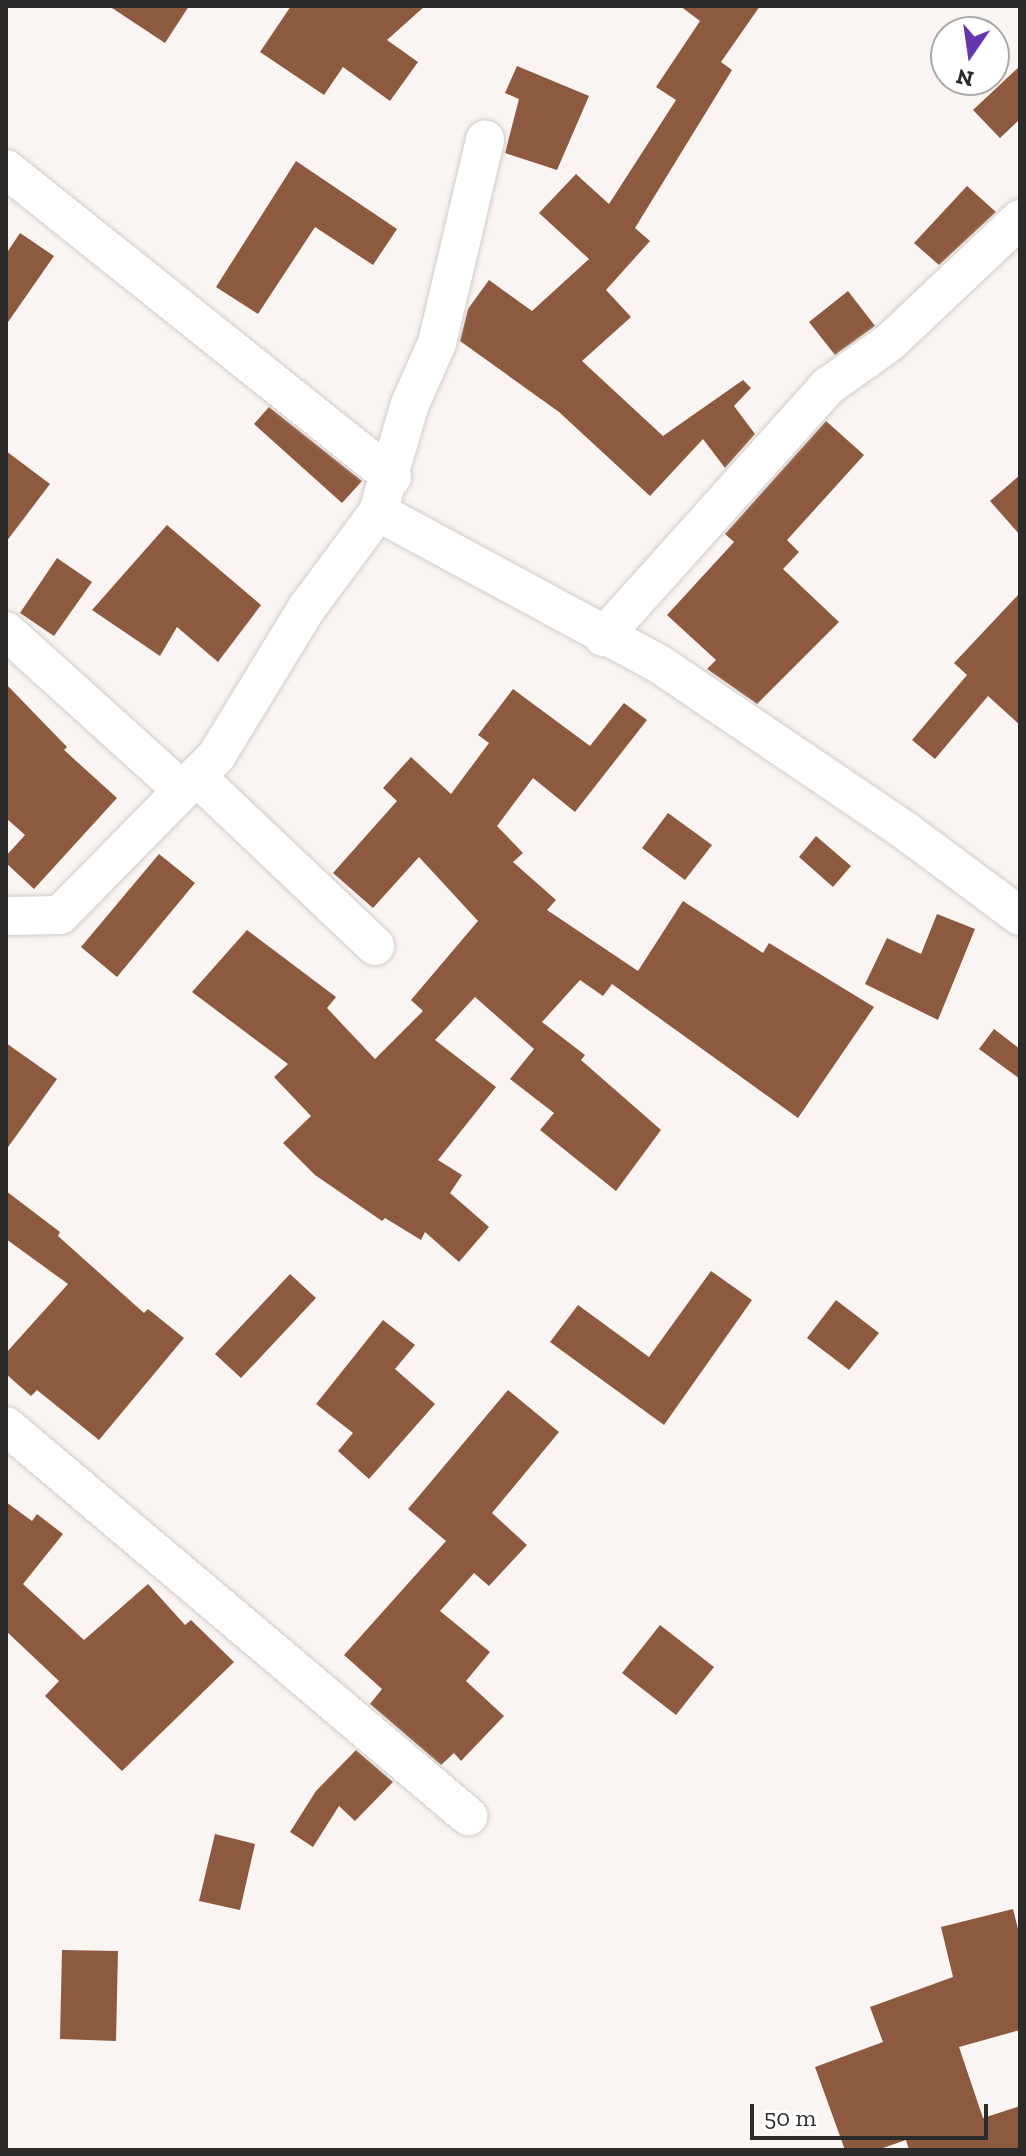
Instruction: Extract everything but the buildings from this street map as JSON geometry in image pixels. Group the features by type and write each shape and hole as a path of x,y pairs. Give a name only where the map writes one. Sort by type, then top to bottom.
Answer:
{"street":[{"path":"6,916 60,915 217,755 306,609 378,512 392,477 410,404 437,343 485,140"},
{"path":"6,169 392,477"},
{"path":"603,637 827,387 890,342 1020,219"},
{"path":"378,512 603,637 659,664 728,708 1017,908"},
{"path":"6,631 189,783 375,946"},
{"path":"6,1426 468,1816"}]}
